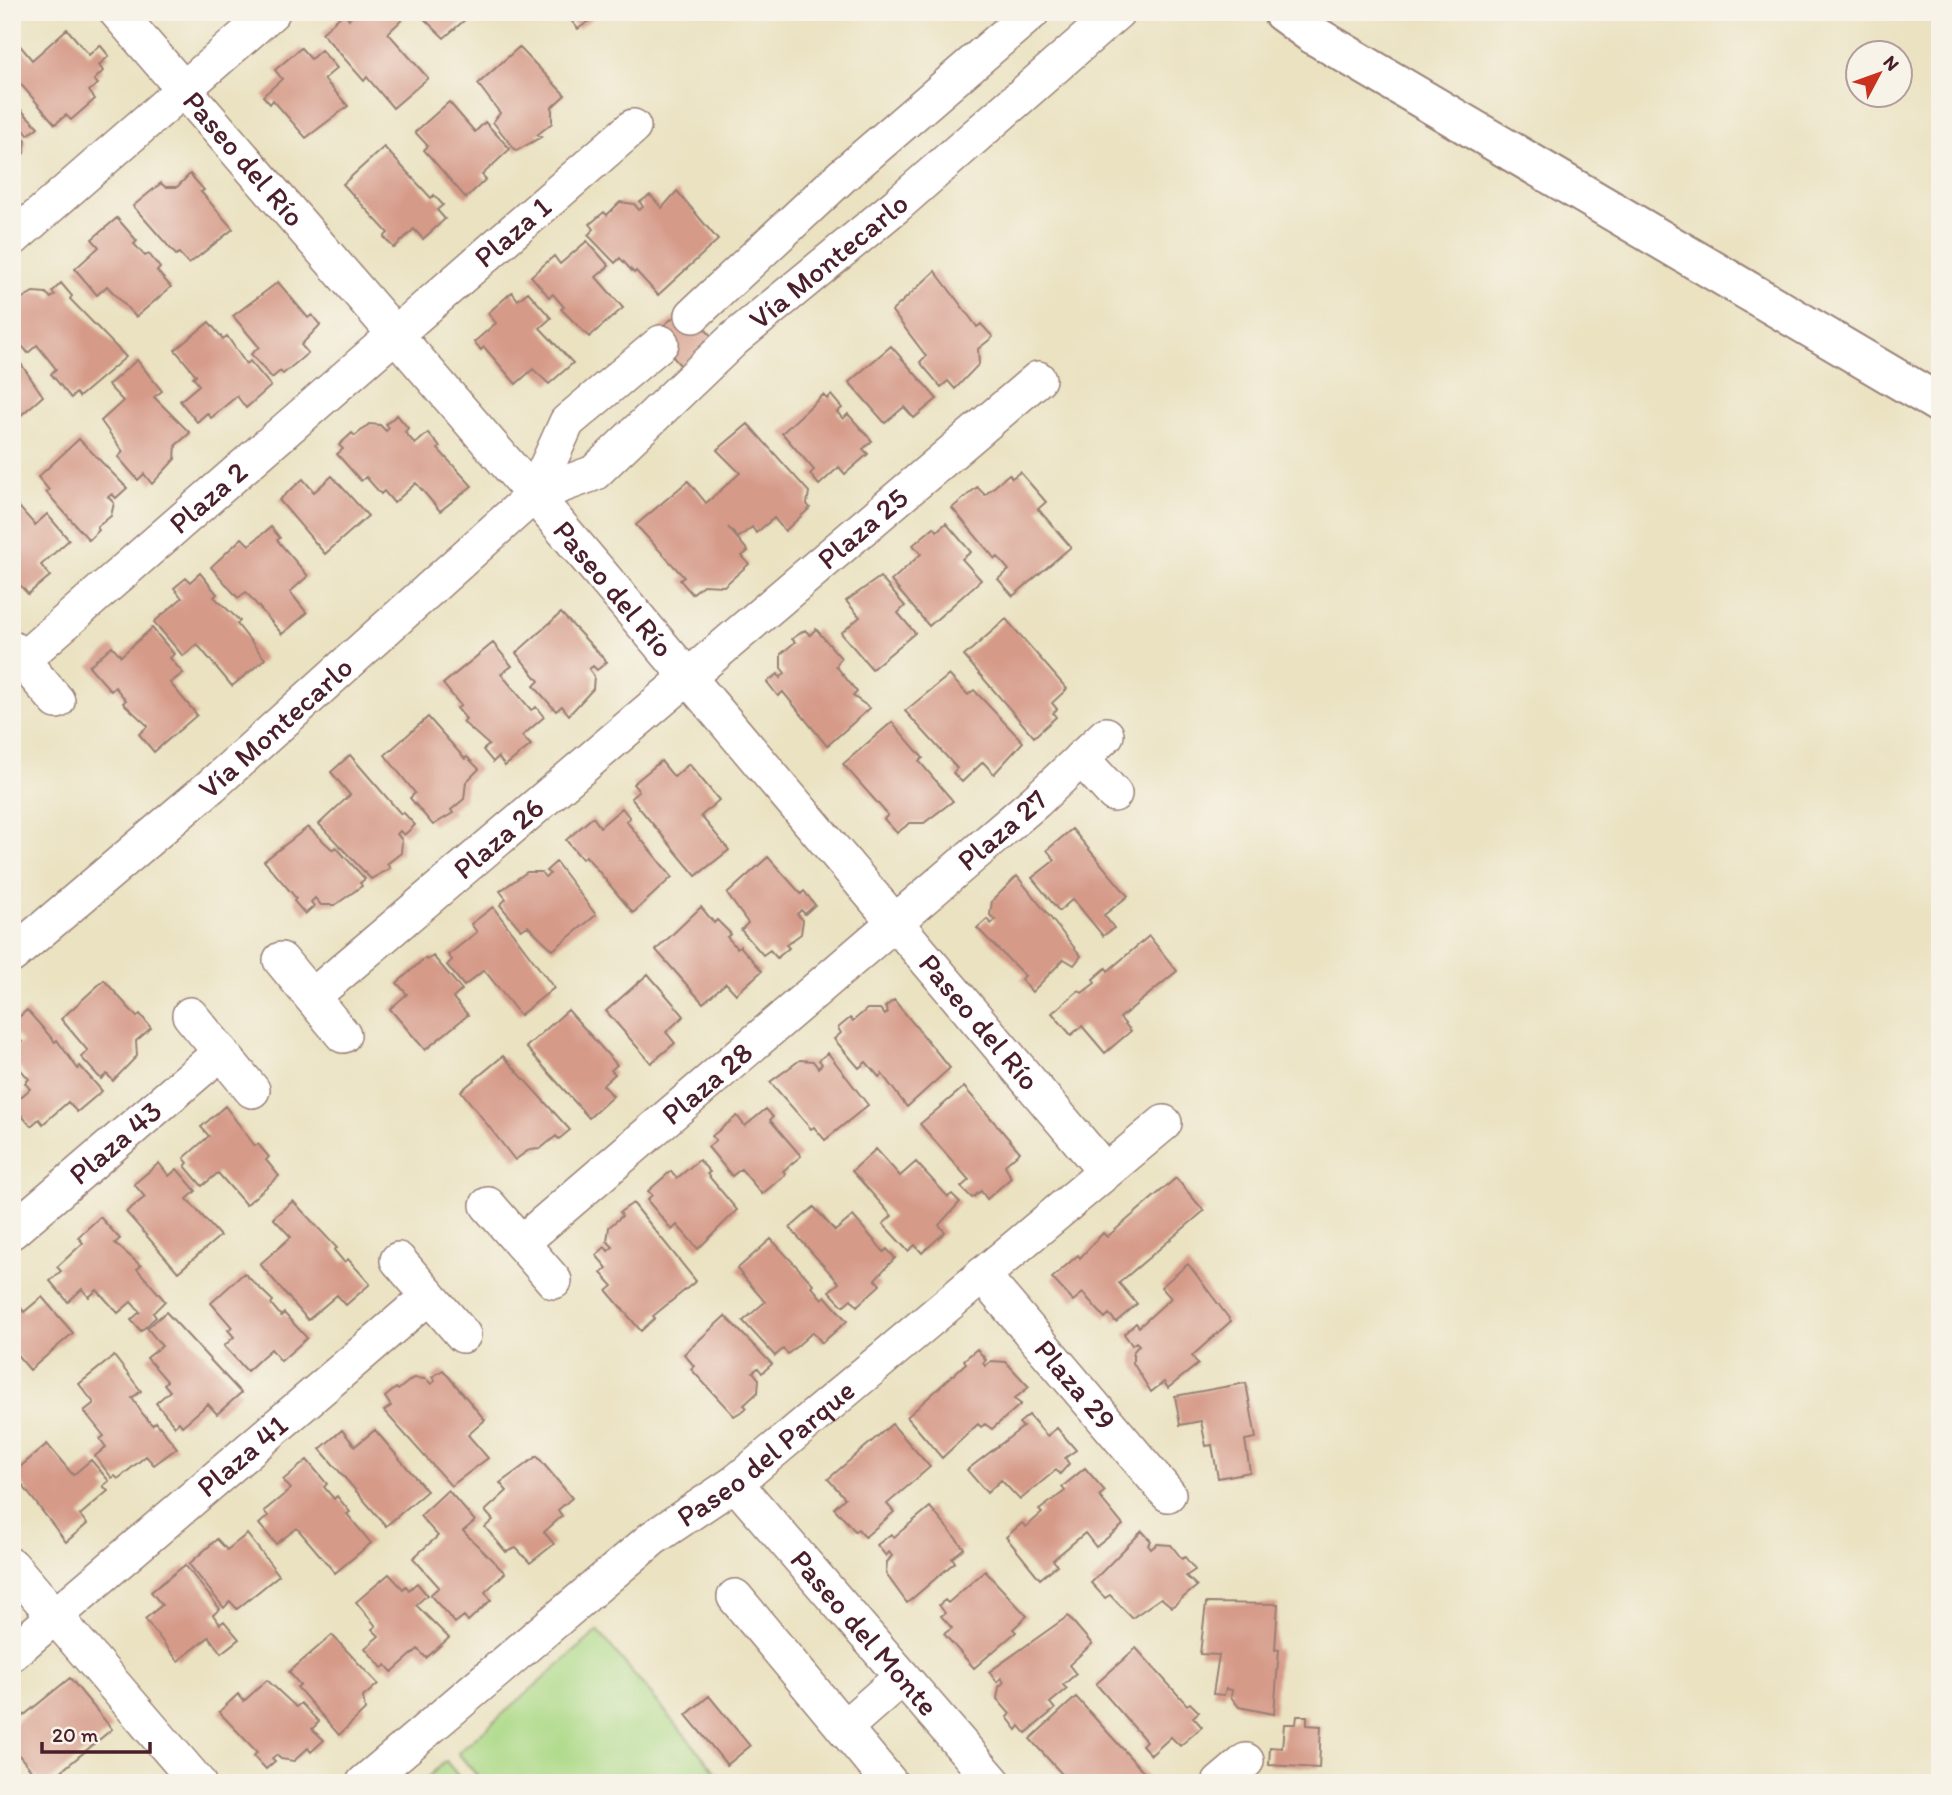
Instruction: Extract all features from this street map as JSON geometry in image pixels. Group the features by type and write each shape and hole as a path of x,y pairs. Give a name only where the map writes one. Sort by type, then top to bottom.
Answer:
{"highway":[{"path":"1282,12 1312,34 1940,404"}],"street":[{"name":"Paseo del Río","path":"117,12 393,336 534,495 686,679 1105,1171"},
{"path":"12,239 272,12"},
{"name":"Vía Montecarlo","path":"693,315 842,177 1032,12"},
{"name":"Vía Montecarlo","path":"12,956 211,786 534,495 594,473 734,339 897,205 1117,12"},
{"name":"Plaza 1","path":"393,336 633,127"},
{"name":"Plaza 2","path":"17,654 393,336"},
{"name":"Vía Montecarlo","path":"534,495 567,422 661,343"},
{"name":"Plaza 25","path":"686,679 1038,379"},
{"path":"17,654 57,701"},
{"name":"Plaza 26","path":"312,998 686,679"},
{"name":"Plaza 27","path":"893,923 1036,801 1093,746 1114,794"},
{"name":"Plaza 28","path":"521,1243 893,923"},
{"path":"281,960 342,1035"},
{"path":"190,1015 252,1090"},
{"name":"Plaza 43","path":"12,1231 221,1052"},
{"name":"Paseo del Parque","path":"364,1783 653,1538 735,1483 1164,1122"},
{"path":"488,1205 554,1281"},
{"path":"398,1259 463,1335"},
{"name":"Plaza 29","path":"982,1275 1168,1494"},
{"name":"Plaza 41","path":"12,1653 429,1296"},
{"name":"Paseo del Monte","path":"735,1483 994,1783"},
{"path":"12,1566 198,1783"},
{"path":"735,1597 890,1783"},
{"path":"844,1728 902,1677"}],"green space":[{"path":"598,1631 725,1783 483,1783 458,1753"},
{"path":"446,1761 464,1783 421,1783"}],"building":[{"path":"357,12 401,12 405,17 388,33 428,78 393,108 367,77 364,81 322,33 344,13 349,19"},
{"path":"417,12 474,12 444,38"},
{"path":"564,12 597,12 597,15 578,29"},
{"path":"67,29 89,55 100,45 109,56 99,65 103,71 94,80 98,84 89,91 95,99 71,120 66,115 55,124 12,74 12,36 32,60"},
{"path":"519,47 565,95 552,107 552,123 537,135 541,137 516,151 493,122 500,113 478,84"},
{"path":"301,48 311,59 321,50 337,68 324,79 348,106 306,138 273,100 270,104 263,96 282,79 275,70"},
{"path":"12,101 38,127 28,135 25,131 21,134 26,140 24,153 12,164"},
{"path":"449,102 475,132 485,122 510,149 482,175 486,179 466,198 424,150 428,146 415,132"},
{"path":"384,147 431,198 434,195 443,205 437,210 445,219 423,239 414,229 394,248 384,237 388,233 343,184"},
{"path":"190,174 204,190 201,192 233,229 189,264 179,253 176,255 133,206 161,183 165,187 177,187"},
{"path":"677,191 718,240 658,295 636,271 634,273 620,258 615,263 588,235 594,229 590,224 604,212 607,215 620,202 634,204 639,210 643,207 640,202 650,195 662,208"},
{"path":"117,218 137,241 134,244 145,256 149,254 160,268 157,271 171,287 136,317 107,286 97,295 75,269 99,247 92,239"},
{"path":"587,241 609,266 596,277 623,308 589,337 561,309 564,307 553,294 549,297 531,276 554,256 560,264"},
{"path":"935,271 977,327 981,324 993,337 978,349 979,364 955,389 948,381 941,387 924,367 920,362 926,356 892,311"},
{"path":"278,282 308,318 312,315 320,325 301,345 308,353 283,374 280,371 272,378 251,354 259,347 233,316"},
{"path":"61,283 72,296 70,299 126,357 79,397 76,393 71,398 51,374 56,369 37,345 28,353 12,334 12,304 33,292 46,293 51,298 55,295 52,292"},
{"path":"512,292 518,300 528,292 551,318 540,328 573,363 549,384 533,369 516,384 484,347 481,350 474,342 496,323 488,313"},
{"path":"686,307 720,346 687,373 653,334"},
{"path":"209,322 223,339 227,336 246,364 250,361 271,386 246,408 237,396 211,418 207,413 197,422 180,401 199,385 193,377 196,375 175,350"},
{"path":"891,346 937,399 914,418 904,407 885,423 849,382"},
{"path":"137,360 162,391 154,397 190,433 176,445 175,459 152,484 144,474 138,480 118,457 123,452 101,421 123,401 108,385"},
{"path":"12,361 17,367 21,364 43,396 12,423"},
{"path":"823,395 827,399 831,395 842,408 837,412 843,419 848,414 872,441 863,449 868,454 845,474 839,467 819,485 810,474 814,470 782,433"},
{"path":"397,415 408,428 405,432 415,444 428,433 440,447 438,449 472,486 440,511 416,483 394,503 384,491 381,494 366,477 361,481 337,454 343,449 339,445 352,433 355,436 369,424 380,425 386,431 389,428 386,424"},
{"path":"748,424 809,492 807,504 810,508 785,531 774,518 756,533 752,527 738,538 728,527 748,551 742,556 749,564 724,586 703,585 692,594 680,580 684,577 636,525 688,481 706,503 740,473 717,450"},
{"path":"79,439 127,488 116,498 112,494 108,497 114,503 111,516 97,527 99,530 89,540 46,492 49,490 38,477"},
{"path":"1020,472 1046,502 1038,509 1071,547 1013,596 998,579 1009,570 998,557 995,559 952,508 977,487 985,495 1009,474 1012,478"},
{"path":"332,476 368,516 325,554 279,500 303,479 314,492"},
{"path":"12,499 35,525 47,514 69,540 41,565 50,576 28,594 12,576"},
{"path":"946,523 971,552 962,559 981,580 929,626 891,581 921,554 913,545 934,527 937,531"},
{"path":"271,527 280,538 277,540 308,576 290,592 307,613 282,634 246,592 238,598 211,567 242,538 249,545"},
{"path":"200,573 217,594 214,597 240,621 237,624 265,659 232,686 197,644 183,656 154,622 182,598 174,588 186,578 190,582"},
{"path":"880,577 905,606 898,613 915,633 872,669 841,633 860,617 846,601"},
{"path":"561,613 607,662 597,670 593,666 589,669 594,676 593,689 569,715 562,706 556,711 534,686 539,681 516,653"},
{"path":"1006,619 1067,689 1052,703 1057,709 1053,713 1056,717 1034,737 964,656"},
{"path":"152,628 174,654 170,658 183,673 170,683 197,715 154,752 139,734 148,726 123,703 126,700 115,687 111,691 89,666 112,646 121,656"},
{"path":"816,629 841,658 836,666 857,692 853,696 870,708 827,746 783,692 778,696 767,682 778,674 780,678 785,673 781,668 781,654 795,642 792,639 805,630 810,635"},
{"path":"493,643 512,666 501,674 531,710 536,707 544,717 522,736 531,745 505,766 498,757 493,762 483,750 489,745 463,722 466,719 457,708 461,706 443,684"},
{"path":"949,675 968,695 974,690 1023,742 994,774 983,762 962,782 953,773 957,768 905,711"},
{"path":"428,717 465,759 467,757 479,769 466,782 464,799 451,810 453,813 433,825 410,798 415,793 385,755"},
{"path":"892,722 923,758 919,761 953,801 924,823 910,823 897,833 884,819 888,815 843,764"},
{"path":"350,755 401,814 403,812 415,825 404,835 400,831 397,834 402,840 401,853 387,864 390,868 371,879 319,824 350,795 331,772"},
{"path":"661,761 674,777 689,764 719,800 701,816 729,850 696,876 631,798 639,791 633,784"},
{"path":"622,808 630,818 626,821 672,877 633,913 586,856 582,859 566,840 593,817 600,827"},
{"path":"308,827 333,850 336,847 365,879 360,883 362,886 335,905 321,905 315,898 311,902 314,906 305,914 294,901 296,898 264,861"},
{"path":"1072,829 1128,896 1104,915 1114,928 1103,936 1073,899 1059,911 1032,878 1055,860 1047,850"},
{"path":"768,857 801,894 804,891 815,905 805,914 801,910 797,914 803,920 801,934 786,945 789,948 777,958 770,950 763,955 741,930 748,923 727,894"},
{"path":"556,862 596,915 553,950 528,926 521,930 500,905 506,899 500,891 527,872 541,872 545,877 550,874 546,871"},
{"path":"1017,876 1081,956 1074,965 1064,959 1032,992 1021,979 1025,976 977,928 987,919 991,924 995,920 990,915 992,901"},
{"path":"493,907 554,988 520,1015 484,970 464,986 447,965 452,960 448,955 477,932 471,924"},
{"path":"701,907 714,923 717,920 731,934 727,937 737,948 740,946 762,971 736,994 726,983 703,1003 656,950"},
{"path":"1149,936 1177,971 1120,1018 1131,1031 1105,1053 1082,1026 1071,1035 1052,1013 1079,990 1082,993 1095,983 1093,979 1106,968 1108,971"},
{"path":"433,956 462,990 453,998 468,1015 425,1050 390,1009 407,994 397,983 425,958 427,960"},
{"path":"648,974 684,1016 666,1032 675,1043 651,1063 606,1011"},
{"path":"104,980 137,1017 140,1014 151,1028 136,1041 137,1056 113,1081 107,1074 101,1079 81,1057 88,1051 61,1019"},
{"path":"894,1000 950,1068 907,1107 882,1074 879,1077 866,1062 859,1068 834,1039 841,1033 838,1028 850,1018 853,1021 867,1009 880,1009 885,1015 888,1012 885,1007"},
{"path":"27,1010 55,1042 57,1040 78,1069 80,1066 102,1091 77,1112 68,1102 43,1124 39,1119 31,1126 12,1105 30,1089 25,1083 29,1079 12,1060 12,1051 22,1042 12,1030 12,1023"},
{"path":"568,1010 617,1065 611,1070 615,1074 603,1085 613,1096 589,1118 526,1047"},
{"path":"828,1053 868,1105 825,1140 814,1127 811,1129 770,1082 800,1060 813,1061 818,1068 822,1064 819,1060"},
{"path":"503,1056 570,1130 559,1139 556,1136 540,1149 529,1150 515,1160 461,1091"},
{"path":"964,1087 1020,1152 1005,1165 1011,1178 987,1199 981,1191 972,1198 961,1187 969,1180 920,1124"},
{"path":"225,1106 255,1146 258,1144 269,1157 266,1160 279,1176 246,1205 218,1173 202,1186 185,1166 188,1163 184,1158 209,1136 201,1127"},
{"path":"766,1109 773,1117 770,1120 801,1156 783,1171 786,1174 762,1194 741,1169 732,1176 708,1147 716,1140 712,1136 737,1116 745,1126"},
{"path":"876,1149 900,1176 916,1162 948,1197 952,1194 960,1202 939,1225 945,1232 922,1253 915,1245 908,1251 883,1224 892,1216 852,1171"},
{"path":"699,1160 710,1172 707,1174 737,1210 698,1249 677,1225 672,1230 647,1200 652,1195 648,1191 671,1171 677,1178"},
{"path":"159,1163 169,1176 177,1169 196,1191 187,1199 220,1236 178,1272 126,1212 145,1197 134,1184"},
{"path":"1176,1178 1204,1211 1119,1283 1137,1304 1116,1322 1109,1314 1105,1318 1083,1293 1073,1301 1052,1278 1078,1255 1080,1258 1103,1233 1107,1237"},
{"path":"293,1201 337,1248 334,1250 344,1262 348,1259 370,1284 346,1305 337,1295 308,1320 260,1264 291,1237 273,1218"},
{"path":"633,1203 696,1281 653,1316 655,1318 641,1331 607,1291 613,1286 601,1273 607,1268 596,1255 605,1247 608,1251 613,1247 607,1241 609,1227 622,1216 620,1212"},
{"path":"814,1207 835,1231 853,1216 884,1252 887,1249 895,1258 875,1279 880,1285 857,1306 851,1299 843,1306 829,1291 839,1283 790,1228"},
{"path":"100,1217 120,1239 115,1243 141,1266 137,1269 165,1301 153,1313 156,1317 141,1331 131,1320 140,1312 131,1302 118,1313 97,1290 89,1297 82,1289 68,1302 50,1281 61,1271 57,1267 83,1243 78,1237"},
{"path":"771,1239 813,1284 811,1286 822,1299 825,1296 847,1321 822,1343 813,1332 788,1354 783,1349 775,1356 743,1321 765,1302 737,1269"},
{"path":"1188,1264 1231,1321 1192,1356 1198,1364 1168,1388 1164,1382 1151,1392 1133,1363 1133,1352 1139,1345 1136,1342 1132,1345 1124,1334 1136,1323 1139,1327 1171,1298 1161,1287"},
{"path":"244,1273 273,1301 271,1304 281,1316 284,1313 307,1338 281,1361 271,1349 247,1371 224,1346 234,1337 228,1330 232,1327 211,1303"},
{"path":"42,1297 73,1333 30,1370 12,1349 12,1298 24,1312"},
{"path":"166,1312 241,1393 217,1414 208,1404 182,1426 179,1422 175,1426 156,1403 170,1391 164,1384 167,1381 147,1358 162,1346 147,1328"},
{"path":"725,1316 772,1364 762,1373 758,1368 753,1372 759,1379 758,1392 744,1405 747,1408 734,1416 691,1369 694,1366 684,1354"},
{"path":"977,1349 986,1360 983,1363 985,1366 991,1361 1006,1362 1029,1387 1014,1399 1021,1404 992,1429 985,1424 981,1427 978,1424 942,1458 907,1417 966,1363 964,1360"},
{"path":"114,1356 141,1391 132,1398 142,1413 152,1425 156,1422 177,1448 154,1465 146,1456 118,1479 115,1476 112,1478 95,1456 106,1447 100,1439 104,1436 84,1411 94,1403 79,1384"},
{"path":"443,1370 485,1420 468,1435 488,1458 451,1486 384,1411 391,1406 385,1397 396,1388 398,1390 413,1378 426,1379 431,1384 435,1381 432,1377"},
{"path":"1246,1383 1256,1438 1245,1440 1250,1472 1218,1478 1212,1445 1206,1446 1201,1421 1180,1425 1175,1396"},
{"path":"1029,1415 1047,1436 1057,1428 1076,1450 1065,1458 1069,1464 1060,1474 1056,1470 1020,1500 1001,1480 987,1493 967,1470 1023,1427 1019,1423"},
{"path":"892,1424 930,1467 887,1504 894,1512 865,1537 858,1529 855,1531 834,1508 845,1498 828,1479"},
{"path":"342,1430 355,1446 375,1430 427,1491 386,1526 320,1449"},
{"path":"47,1444 73,1475 91,1460 109,1481 103,1486 108,1491 80,1515 87,1524 66,1542 13,1473"},
{"path":"537,1456 572,1498 558,1510 562,1516 544,1532 554,1544 530,1563 516,1548 506,1552 485,1527 493,1520 485,1511 507,1491 500,1483"},
{"path":"307,1460 327,1484 324,1487 334,1499 337,1496 350,1512 347,1514 371,1543 335,1573 297,1528 276,1544 259,1524 268,1516 264,1511 291,1489 283,1480"},
{"path":"1085,1468 1105,1491 1099,1496 1123,1525 1096,1547 1085,1533 1053,1560 1057,1565 1040,1579 1006,1537 1022,1523 1026,1527 1042,1513 1039,1510 1065,1491 1062,1487"},
{"path":"448,1490 475,1521 463,1531 505,1573 485,1592 491,1600 468,1621 464,1616 455,1623 430,1595 439,1587 413,1558 438,1536 420,1516"},
{"path":"930,1507 964,1548 952,1558 955,1562 907,1603 886,1574 887,1562 892,1556 889,1552 886,1556 877,1545 891,1534 894,1537"},
{"path":"1142,1531 1151,1541 1148,1545 1151,1549 1157,1544 1171,1545 1182,1559 1185,1557 1195,1570 1186,1576 1197,1586 1172,1607 1161,1598 1132,1618 1110,1595 1105,1598 1091,1583"},
{"path":"247,1534 279,1575 237,1609 230,1601 224,1608 189,1564 217,1539 227,1550"},
{"path":"185,1565 220,1609 213,1615 220,1624 224,1621 239,1639 221,1653 209,1637 178,1661 145,1619 162,1605 151,1592"},
{"path":"985,1571 1027,1616 1013,1629 1016,1632 974,1668 944,1634 952,1628 941,1616 945,1613 939,1605 945,1600 948,1603"},
{"path":"389,1574 403,1589 406,1586 409,1590 417,1583 427,1595 416,1605 449,1638 426,1658 418,1649 392,1672 386,1665 382,1668 365,1648 379,1636 372,1629 376,1626 356,1602"},
{"path":"1206,1603 1278,1604 1275,1650 1279,1649 1274,1714 1239,1707 1231,1697 1232,1690 1226,1689 1224,1695 1213,1694 1219,1655 1200,1654"},
{"path":"1068,1616 1092,1644 1069,1665 1076,1674 1063,1685 1067,1689 1050,1703 1055,1709 1026,1733 1020,1726 1017,1730 1007,1717 1010,1714 997,1699 999,1687 1004,1682 1001,1678 997,1682 989,1672"},
{"path":"332,1635 378,1684 363,1697 365,1710 339,1735 297,1687 300,1685 289,1672"},
{"path":"1136,1648 1187,1705 1190,1703 1199,1712 1193,1717 1202,1727 1180,1746 1171,1737 1151,1755 1142,1745 1146,1741 1096,1684"},
{"path":"70,1678 112,1729 47,1783 42,1783 12,1747 12,1725"},
{"path":"267,1680 296,1707 301,1703 319,1722 312,1729 324,1740 311,1752 308,1748 294,1761 281,1759 276,1755 272,1758 275,1761 266,1769 254,1756 257,1752 219,1712 238,1694 244,1701"},
{"path":"709,1696 750,1746 727,1765 686,1715"},
{"path":"1076,1697 1147,1776 1140,1783 1070,1783 1030,1739"},
{"path":"1297,1716 1307,1716 1307,1725 1321,1726 1319,1768 1269,1765 1270,1747 1282,1748 1284,1724 1296,1724"},
{"path":"12,1768 25,1783 12,1783"}]}
